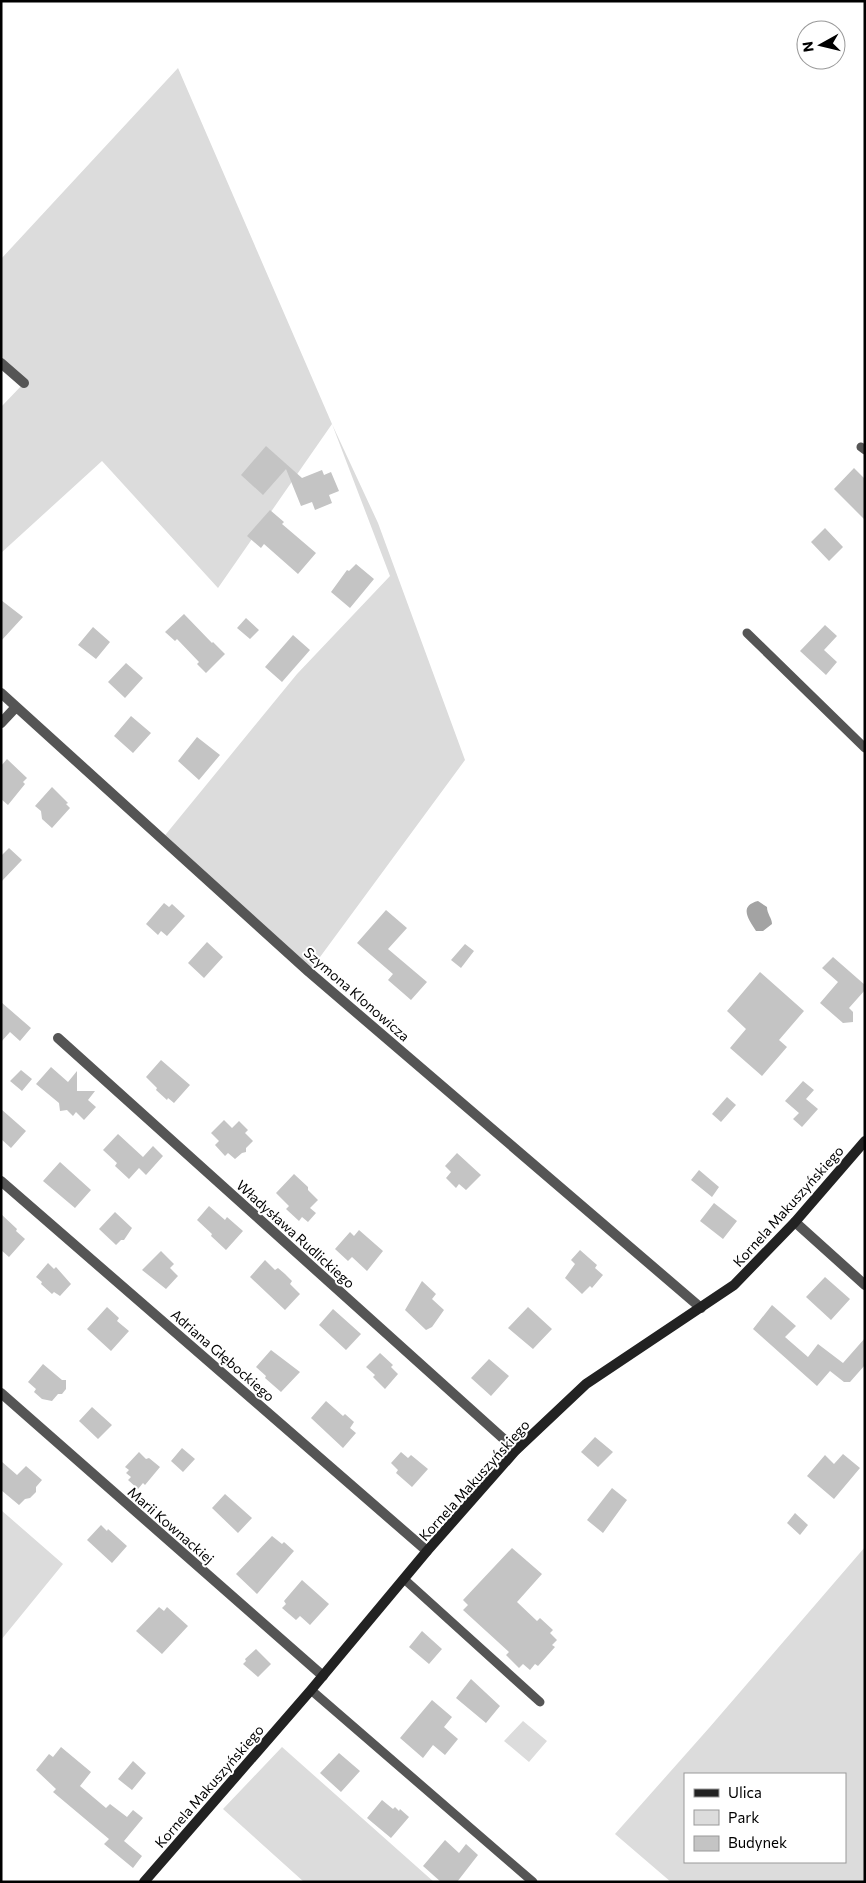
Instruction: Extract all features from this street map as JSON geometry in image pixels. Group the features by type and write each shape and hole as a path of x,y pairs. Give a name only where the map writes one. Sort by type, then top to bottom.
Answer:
{"street":[{"path":"1,363 24,383"},
{"name":"Szymona Klonowicza","path":"1,693 309,972 701,1308"},
{"path":"1,723 16,707"},
{"name":"Władysława Rudlickiego","path":"58,1038 516,1450"},
{"name":"Kornela Makuszyńskiego","path":"144,1882 323,1676 427,1551 516,1450 586,1384 740,1280 795,1222 865,1141"},
{"name":"Adriana Głębockiego","path":"1,1181 427,1551"},
{"path":"795,1222 865,1285"},
{"name":"Marii Kownackiej","path":"1,1393 323,1676"}],"lane":[{"path":"747,633 865,748"},
{"path":"404,1579 540,1702"},
{"path":"311,1690 533,1882"}],"green space":[{"path":"178,68 332,424 218,588 102,461 1,553 1,407 24,383 1,363 1,259"},
{"path":"332,424 378,523 465,760 309,972 162,839 297,674 390,576"},
{"path":"1,1510 63,1564 1,1640"},
{"path":"865,1547 865,1882 671,1882 615,1834"},
{"path":"523,1721 547,1741 529,1762 504,1741"},
{"path":"282,1747 434,1882 304,1882 223,1809"}],"shaded area":[{"path":"758,901 767,907 772,922 763,931 756,931 747,914 748,906"}],"building":[{"path":"266,446 302,478 322,470 324,475 331,472 339,491 329,495 332,503 315,510 312,502 301,506 286,469 263,495 241,475"},
{"path":"854,468 865,479 865,520 834,489"},
{"path":"270,510 284,522 282,524 316,553 298,574 264,544 261,548 247,536"},
{"path":"825,528 843,547 829,561 811,542"},
{"path":"356,564 374,579 350,608 331,592 347,570 349,571"},
{"path":"1,600 23,617 1,641"},
{"path":"184,614 225,654 206,673 197,664 199,662 177,639 175,641 165,632"},
{"path":"246,618 259,630 250,639 237,628"},
{"path":"825,625 837,636 824,650 837,662 826,675 800,651"},
{"path":"93,627 110,642 96,659 78,645"},
{"path":"293,635 310,650 282,682 265,667"},
{"path":"126,663 143,678 125,698 108,682"},
{"path":"131,716 151,733 133,753 114,736"},
{"path":"197,737 220,755 199,780 178,761"},
{"path":"7,759 27,778 23,782 25,784 8,805 1,799 1,766"},
{"path":"52,787 68,803 66,804 70,808 52,828 42,819 41,811 35,806"},
{"path":"9,848 22,860 1,882 1,856"},
{"path":"164,903 169,907 172,904 185,916 167,936 161,931 158,935 146,924"},
{"path":"386,910 407,928 388,949 427,982 411,1000 388,980 393,974 357,943"},
{"path":"207,942 223,957 204,978 188,963"},
{"path":"465,944 474,951 461,968 451,960"},
{"path":"833,957 865,985 865,990 849,1008 853,1012 853,1022 843,1023 820,1003 838,982 822,968"},
{"path":"760,972 804,1011 779,1040 787,1047 762,1076 730,1048 746,1029 727,1011"},
{"path":"1,1002 31,1028 20,1041 10,1032 1,1042"},
{"path":"161,1060 190,1085 174,1103 168,1098 167,1100 156,1090 157,1088 146,1077"},
{"path":"51,1067 68,1082 77,1071 77,1091 95,1091 88,1100 96,1107 84,1120 76,1112 73,1116 67,1110 60,1111 59,1103 36,1084"},
{"path":"21,1070 32,1079 22,1091 10,1081"},
{"path":"803,1081 814,1090 806,1099 818,1109 802,1127 793,1119 799,1113 785,1101"},
{"path":"727,1097 736,1105 721,1122 712,1114"},
{"path":"1,1109 26,1131 11,1148 1,1139"},
{"path":"224,1120 232,1128 239,1121 248,1130 245,1133 253,1141 246,1148 246,1152 235,1159 228,1153 225,1156 215,1145 219,1141 211,1133"},
{"path":"118,1134 143,1157 153,1146 163,1156 146,1175 139,1168 129,1179 115,1166 117,1163 103,1150"},
{"path":"457,1153 481,1175 466,1190 459,1184 456,1188 446,1178 451,1172 445,1166"},
{"path":"60,1162 91,1190 75,1208 43,1181"},
{"path":"699,1170 719,1187 712,1197 691,1180"},
{"path":"294,1174 318,1200 310,1208 316,1213 308,1222 302,1217 299,1221 286,1209 289,1206 276,1193"},
{"path":"714,1203 737,1221 723,1239 700,1221"},
{"path":"209,1206 225,1220 227,1217 243,1231 226,1250 197,1220"},
{"path":"115,1212 132,1228 124,1240 121,1240 116,1245 99,1229"},
{"path":"1,1214 25,1239 9,1257 1,1250"},
{"path":"359,1230 383,1251 367,1271 352,1257 348,1261 335,1249 350,1232 354,1236"},
{"path":"580,1250 597,1265 595,1268 603,1275 592,1288 590,1286 582,1294 565,1278 575,1264 571,1260"},
{"path":"161,1251 174,1264 170,1268 178,1276 166,1289 142,1270"},
{"path":"265,1260 275,1270 278,1268 285,1274 292,1281 290,1284 300,1294 285,1310 250,1277"},
{"path":"48,1263 54,1269 56,1267 71,1284 60,1296 54,1292 52,1294 36,1277"},
{"path":"825,1277 850,1299 831,1320 806,1297"},
{"path":"422,1281 436,1294 432,1299 444,1310 432,1327 426,1330 405,1310"},
{"path":"772,1305 796,1326 785,1337 808,1357 818,1344 843,1363 865,1338 865,1365 850,1382 844,1382 830,1371 817,1386 753,1329"},
{"path":"107,1307 119,1318 117,1321 129,1331 111,1351 87,1329"},
{"path":"528,1307 552,1329 533,1349 508,1328"},
{"path":"333,1309 361,1334 346,1350 319,1325"},
{"path":"271,1350 300,1372 281,1392 256,1367"},
{"path":"380,1353 393,1365 391,1367 398,1374 385,1389 373,1377 375,1375 366,1367"},
{"path":"489,1359 509,1376 491,1396 471,1378"},
{"path":"43,1364 62,1380 66,1380 66,1389 52,1401 42,1399 34,1392 36,1389 28,1382"},
{"path":"326,1401 343,1416 345,1414 354,1422 350,1428 356,1433 343,1448 311,1418"},
{"path":"92,1407 112,1425 98,1439 79,1421"},
{"path":"595,1437 613,1452 598,1467 581,1452"},
{"path":"182,1448 195,1459 183,1472 171,1461"},
{"path":"139,1452 146,1459 149,1458 160,1467 145,1485 143,1483 138,1489 128,1480 131,1477 126,1473 129,1470 125,1467"},
{"path":"401,1452 408,1458 411,1455 428,1469 412,1487 396,1473 398,1470 391,1463"},
{"path":"843,1454 860,1468 834,1499 807,1476 825,1455 834,1464"},
{"path":"1,1461 17,1475 26,1466 42,1480 36,1487 36,1492 19,1505 1,1490"},
{"path":"612,1488 627,1500 603,1533 587,1520"},
{"path":"225,1494 252,1518 238,1533 212,1508"},
{"path":"795,1513 808,1525 800,1535 787,1523"},
{"path":"101,1525 127,1546 112,1563 87,1540"},
{"path":"272,1536 282,1544 284,1542 294,1551 257,1594 236,1574"},
{"path":"512,1548 542,1574 517,1602 537,1621 540,1618 553,1630 550,1633 557,1640 552,1645 555,1647 538,1666 535,1664 530,1670 523,1664 519,1668 506,1655 509,1652 463,1610 468,1605 463,1600"},
{"path":"302,1580 329,1604 310,1625 300,1616 296,1620 282,1608 286,1604 284,1601"},
{"path":"159,1607 164,1611 167,1607 188,1626 162,1654 136,1631"},
{"path":"422,1631 442,1649 429,1664 409,1647"},
{"path":"256,1649 271,1664 258,1677 243,1664 246,1661 245,1659"},
{"path":"471,1679 500,1706 486,1723 456,1698"},
{"path":"432,1700 452,1717 444,1727 458,1739 445,1755 433,1745 423,1758 400,1738"},
{"path":"61,1747 91,1772 80,1786 106,1808 110,1804 127,1817 133,1810 143,1818 124,1841 142,1856 133,1868 104,1844 109,1839 53,1792 56,1789 36,1770 49,1754 53,1757"},
{"path":"339,1753 360,1771 341,1792 320,1773"},
{"path":"133,1761 146,1773 132,1790 118,1779"},
{"path":"382,1800 393,1809 395,1807 399,1811 400,1809 409,1817 391,1838 367,1818"},
{"path":"445,1840 459,1853 466,1844 478,1855 457,1882 441,1882 423,1866"}]}
